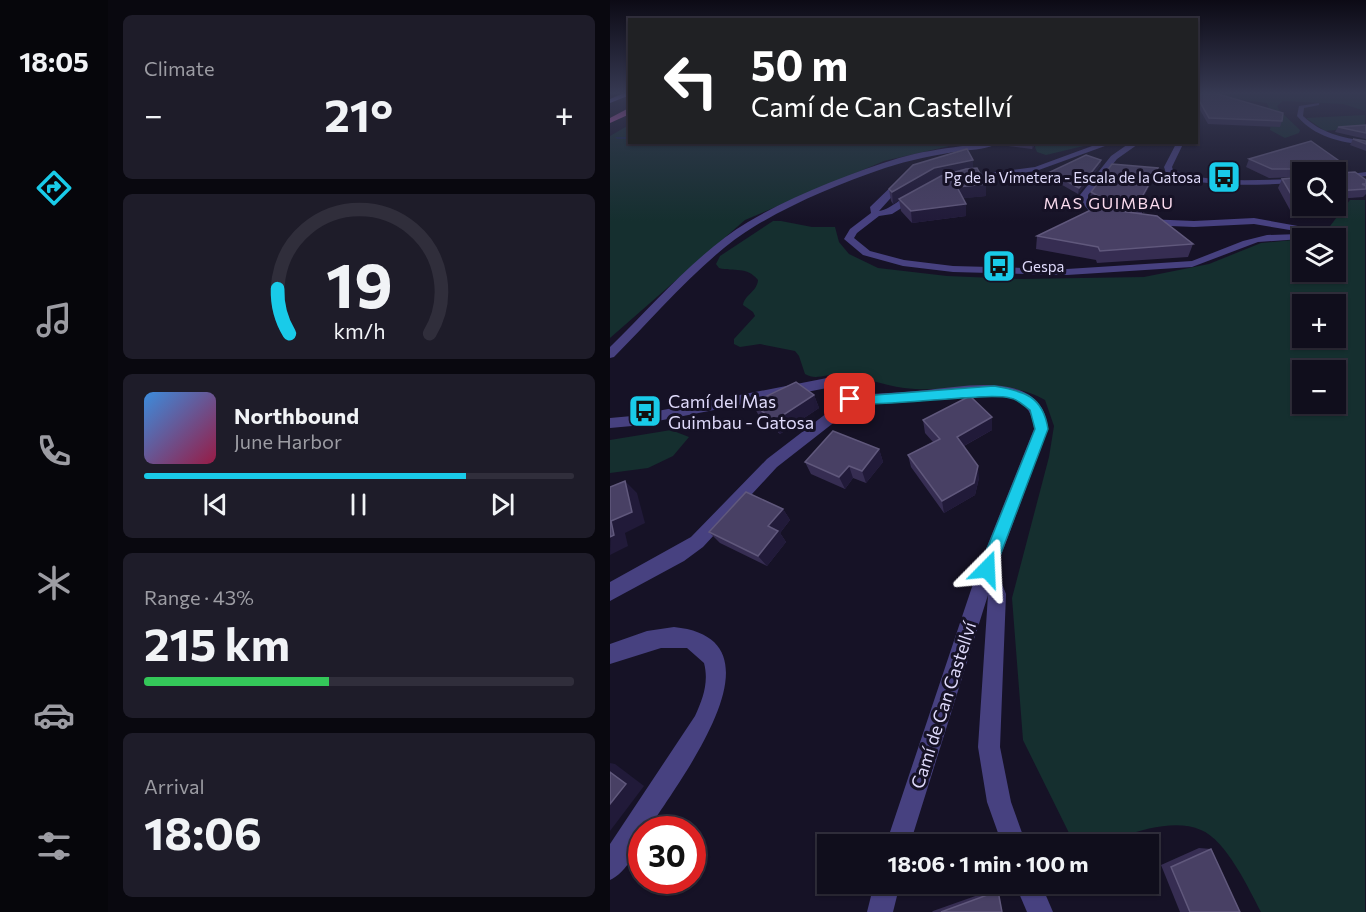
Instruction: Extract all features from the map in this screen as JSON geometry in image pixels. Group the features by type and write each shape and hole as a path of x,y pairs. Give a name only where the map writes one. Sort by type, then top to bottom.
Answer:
{"street":[{"path":"1327,136 1366,143"},
{"path":"610,354 711,254 751,224 808,196 886,165 964,148 976,149 991,144"},
{"path":"955,179 1027,171 1107,144"},
{"path":"1124,219 1100,213 1084,200 1084,195 1120,151 1134,144"},
{"path":"1180,144 1168,167 1169,171 1175,175 1194,178 1292,181"},
{"path":"919,166 973,153 976,149"},
{"path":"876,214 873,211 874,208 910,172"},
{"path":"1346,177 1366,174"},
{"path":"922,192 889,212 876,214 850,234 848,239 854,248 866,254 902,263 966,270 1136,270 1192,264 1247,242 1273,235 1292,237"},
{"path":"1135,221 1194,224 1254,221 1295,228"},
{"path":"610,423 632,421 827,383 847,387 851,392 850,399 845,406 772,464 697,542 678,555 610,592"},
{"name":"Camí de Can Castellví","path":"850,399 994,391 1017,394 1034,407 1039,414 1041,429 987,569 901,834"},
{"path":"987,569 997,594 989,747 999,802 1010,834"},
{"path":"610,654 661,638 690,638 702,644 710,653 715,664 716,679 708,711 610,867"},
{"path":"880,912 884,894"},
{"path":"1032,894 1040,912"}],"green space":[{"path":"610,136 628,136 628,144 958,144 884,161 745,220 610,338"},
{"path":"1036,144 1092,144 1046,155 1037,152"},
{"path":"1350,200 1365,200 1365,912 1261,912 1228,854 1210,835 1192,827 1162,826 1130,834 1070,834 1023,740 1012,598 1049,457 1054,426 1045,400 1011,388 904,388 841,374 809,376 805,374 795,351 760,344 740,347 734,344 734,339 755,316 743,305 756,287 758,280 749,273 719,268 716,264 720,256 773,221 812,227 835,227 839,242 849,254 878,268 947,276 1021,279 1144,277 1209,264 1261,243 1292,240 1292,282 1346,282 1346,228 1329,228 1338,216 1346,216 1346,205"},
{"path":"671,430 689,437 673,456 648,468 610,473 610,440"}],"building":[{"path":"1311,141 1341,162 1292,162 1292,169 1272,169 1249,159"},
{"path":"967,149 973,160 934,168 892,192 889,189 913,165"},
{"path":"1086,155 1101,160 1079,188 1050,172"},
{"path":"1112,164 1158,168 1137,206 1142,211 1109,202 1091,192"},
{"path":"977,168 986,184 957,187 966,204 911,211 899,199 941,176"},
{"path":"1355,172 1366,180 1366,184 1362,184 1366,186 1366,189 1346,190 1346,173"},
{"path":"1292,178 1292,196 1282,179"},
{"path":"1101,205 1120,211 1157,216 1193,244 1100,251 1098,247 1037,236"},
{"path":"796,382 814,395 774,421 752,403"},
{"path":"970,396 992,417 957,437 978,466 974,483 942,501 908,455 940,439 923,420"},
{"path":"833,431 879,449 862,471 849,466 839,477 805,462"},
{"path":"625,481 632,512 611,521 614,535 610,537 610,487"},
{"path":"746,492 783,509 768,526 778,531 758,556 709,532"},
{"path":"610,772 626,784 610,804"},
{"path":"1211,849 1240,912 1190,912 1171,867"},
{"path":"990,894 999,894 1002,912 941,912"}],"waterway":[{"path":"617,138 628,138"}],"place":[{"name":"Pg de la Vimetera - Escala de la Gatosa","path":"1224,177"},
{"name":"Gespa","path":"999,266"},
{"name":"Camí del Mas Guimbau - Gatosa","path":"645,411"}],"district":[{"name":"MAS GUIMBAU","path":"1109,202"}],"route":[{"path":"850,399 980,390 1017,394 1034,407 1039,414 1041,429 987,569"}]}
